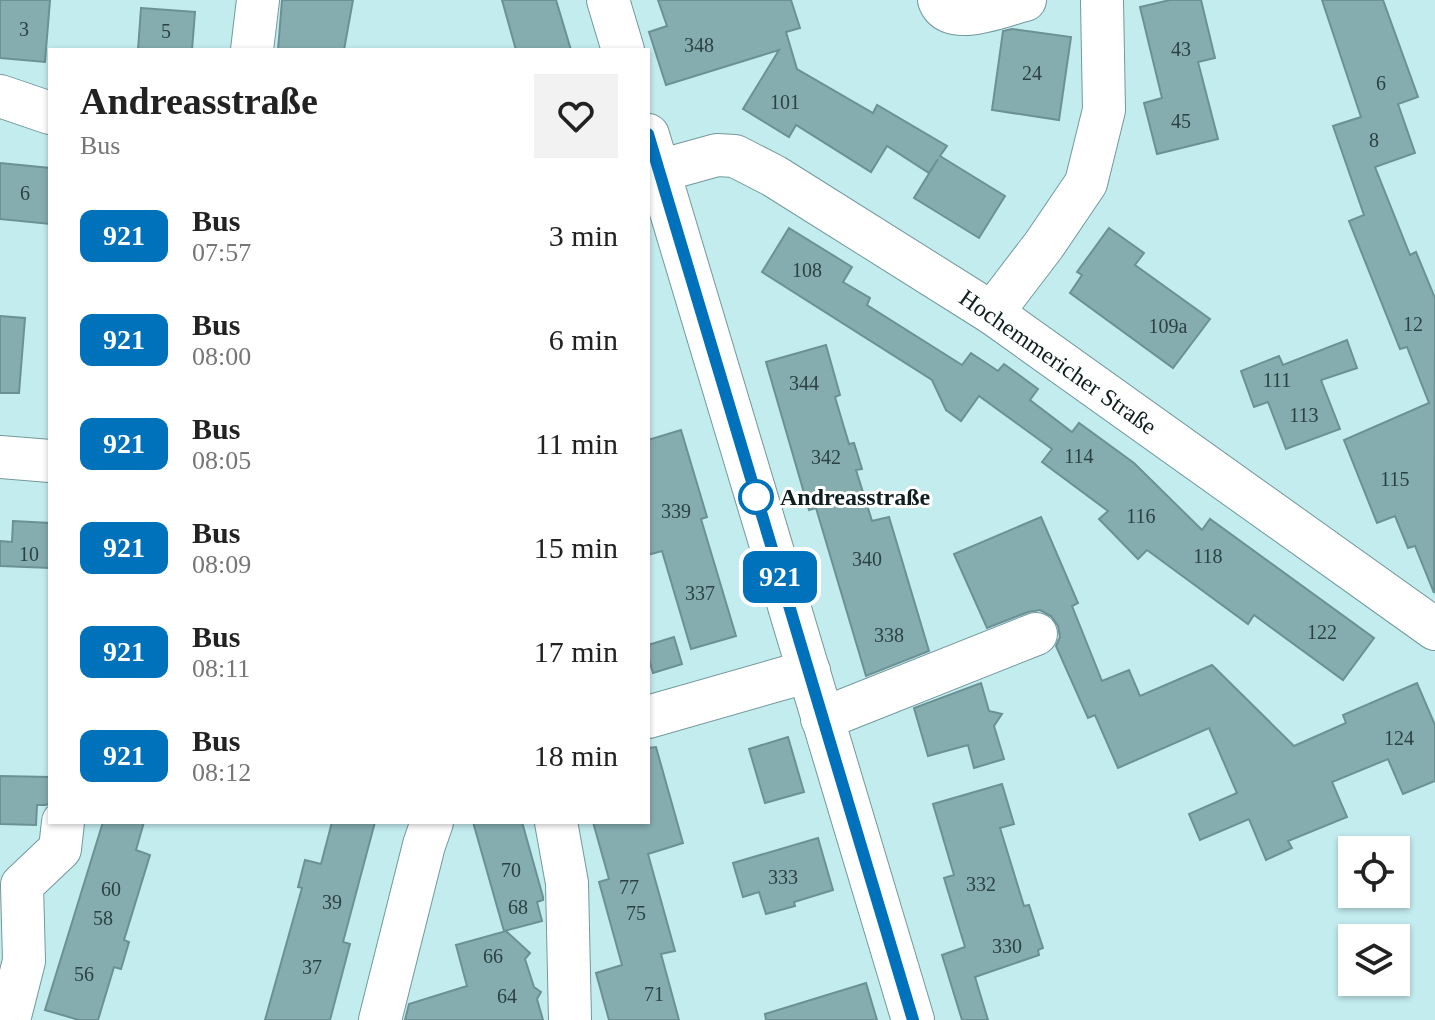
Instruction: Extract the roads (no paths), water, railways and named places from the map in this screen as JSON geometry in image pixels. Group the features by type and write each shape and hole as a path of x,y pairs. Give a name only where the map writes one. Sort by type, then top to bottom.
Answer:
{"street":[{"path":"252,48 258,0"},
{"path":"608,0 622,48"},
{"path":"939,0 941,7 952,14 967,14 1025,0"},
{"path":"992,313 1086,183 1104,110 1102,0"},
{"path":"0,96 48,112"},
{"path":"653,153 913,1020"},
{"name":"Hochemmericher Straße","path":"653,153 744,159 822,205 992,313 1435,629"},
{"path":"0,457 48,461"},
{"path":"822,719 1036,634"},
{"path":"650,716 809,671"},
{"path":"9,1020 24,961 22,885 60,849 63,824"},
{"path":"380,1020 431,824"},
{"path":"556,824 567,883 570,1020"}],"place":[{"name":"Andreasstraße","path":"756,497"}]}
